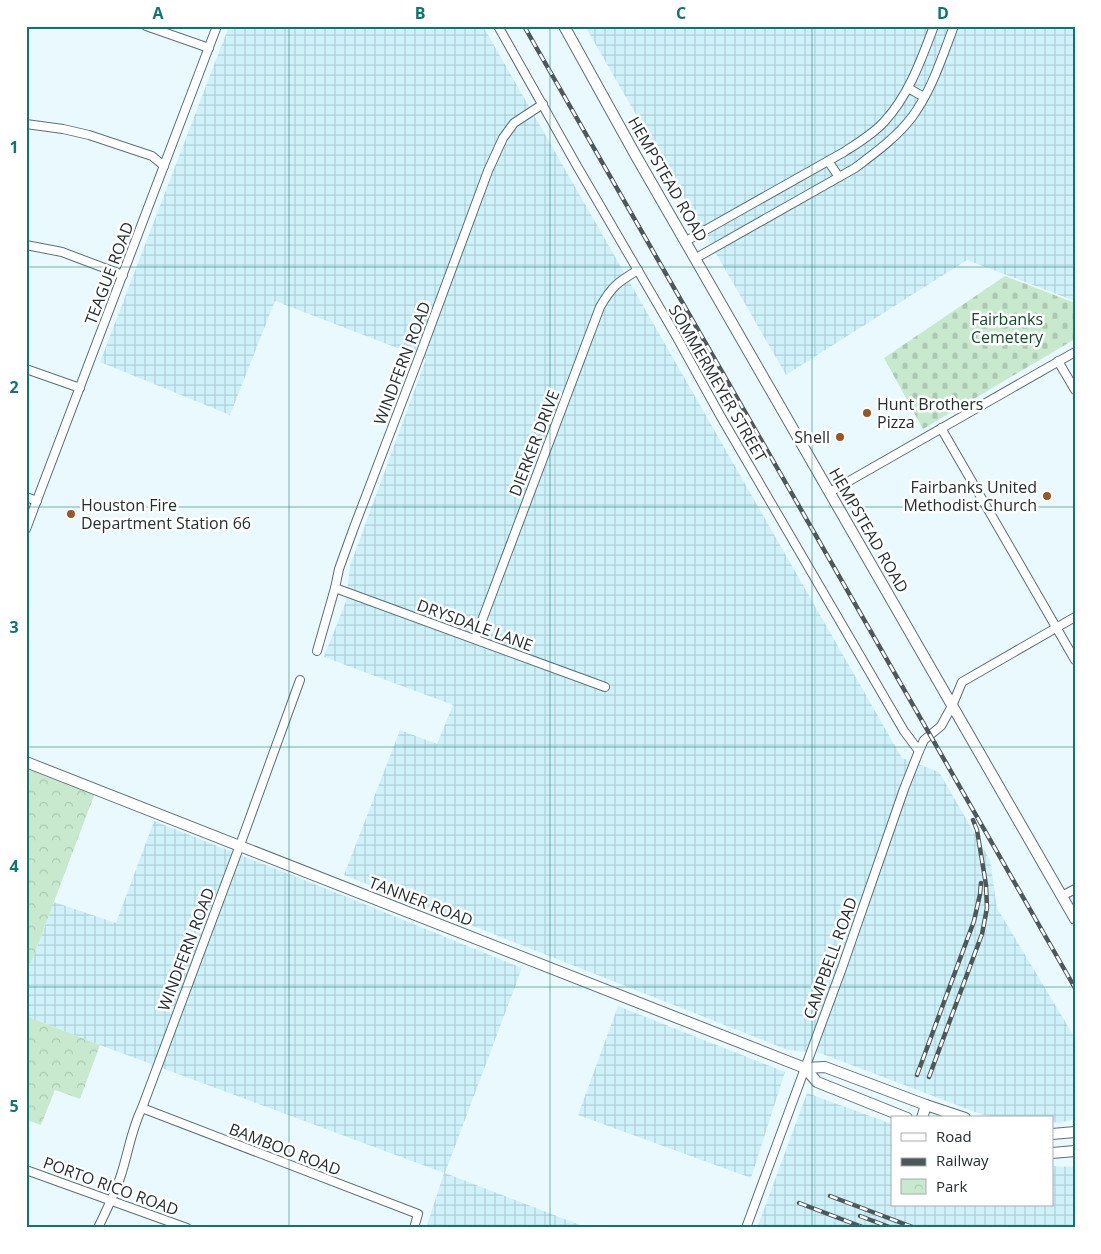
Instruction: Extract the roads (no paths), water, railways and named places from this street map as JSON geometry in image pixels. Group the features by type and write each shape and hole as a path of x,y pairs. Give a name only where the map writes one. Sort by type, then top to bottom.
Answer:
{"main road":[{"name":"HEMPSTEAD ROAD","path":"564,26 1075,919"},
{"name":"TANNER ROAD","path":"26,762 805,1068"},
{"path":"805,1068 825,1067 959,1116"},
{"path":"805,1068 817,1082 902,1116"},
{"path":"923,1116 926,1105"},
{"path":"1054,1134 1075,1132"},
{"path":"1054,1152 1075,1151"}],"street":[{"path":"146,26 209,48"},
{"name":"TEAGUE ROAD","path":"26,529 218,26"},
{"name":"SOMMERMEYER STREET","path":"498,26 721,417 901,726 919,751"},
{"path":"686,241 828,161 865,138 883,123 908,88 921,61 934,26"},
{"path":"696,258 855,168 895,136 912,117 924,97 938,69 954,26"},
{"path":"908,88 924,97"},
{"name":"WINDFERN ROAD","path":"317,651 339,569 488,171 503,138 514,123 543,104"},
{"path":"26,124 89,135 152,156 164,166"},
{"path":"828,161 839,177"},
{"path":"26,245 62,252 123,275"},
{"name":"DIERKER DRIVE","path":"475,639 600,307 610,291 621,280 638,270"},
{"path":"830,492 1075,352"},
{"path":"1058,361 1075,390"},
{"path":"26,369 80,388"},
{"path":"941,428 1075,660"},
{"path":"26,497 37,501"},
{"name":"DRYSDALE LANE","path":"335,588 605,687"},
{"name":"CAMPBELL ROAD","path":"746,1228 842,968 901,798 924,740 941,726 962,682 1075,617"},
{"name":"WINDFERN ROAD","path":"98,1228 112,1201 137,1119 300,680"},
{"path":"1062,896 1075,889"},
{"name":"BAMBOO ROAD","path":"142,1108 418,1214 414,1228"},
{"name":"PORTO RICO ROAD","path":"26,1170 187,1228"}],"railway":[{"path":"524,26 1075,988"},
{"path":"929,1077 982,934 987,908 986,885 977,830 973,820"},
{"path":"917,1075 974,921 981,883"},
{"path":"830,1196 915,1228"},
{"path":"799,1203 865,1228"},
{"path":"860,1216 892,1228"}],"place":[{"name":"Hunt Brothers Pizza","path":"867,413"},
{"name":"Shell","path":"840,437"},
{"name":"Fairbanks United Methodist Church","path":"1047,496"},
{"name":"Houston Fire Department Station 66","path":"71,514"}],"park label":[{"name":"Fairbanks Cemetery","path":"1007,328"}]}
